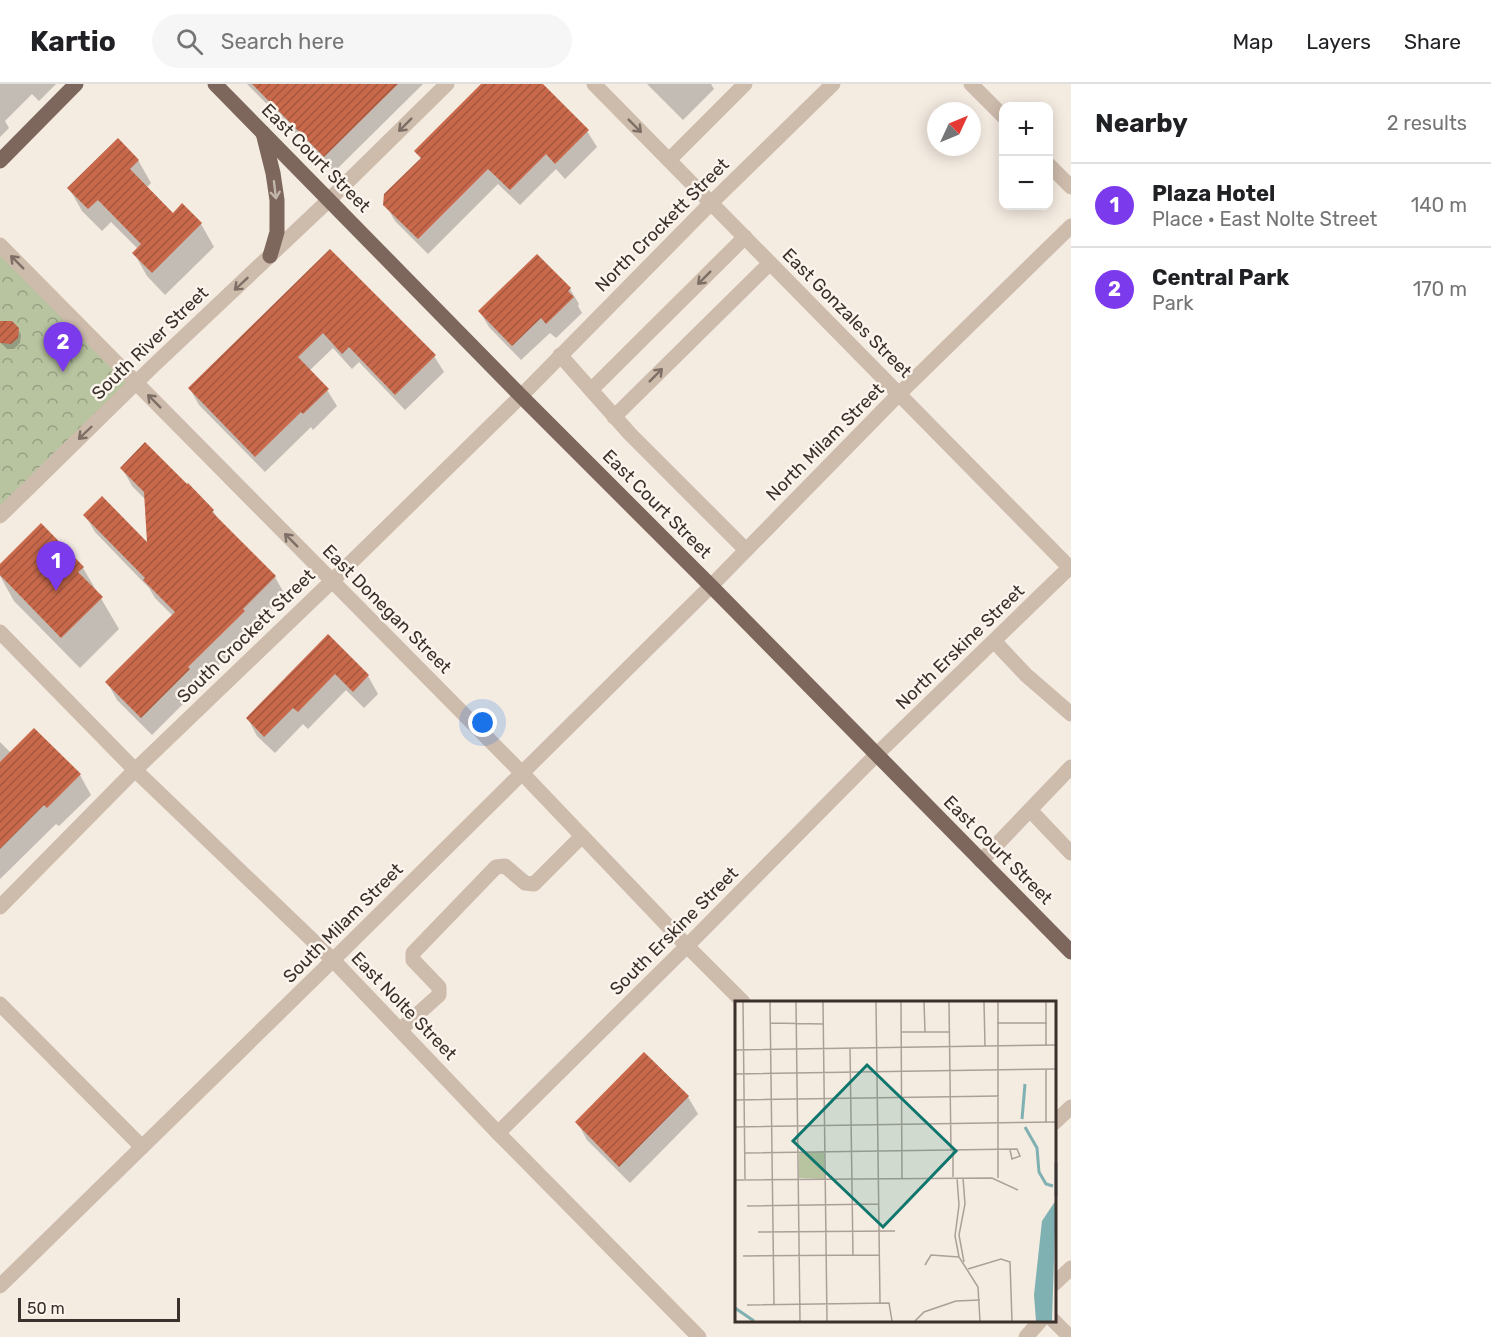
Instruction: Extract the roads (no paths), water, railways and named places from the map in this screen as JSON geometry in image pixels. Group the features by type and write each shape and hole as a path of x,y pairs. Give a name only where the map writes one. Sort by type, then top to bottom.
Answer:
{"main road":[{"path":"0,161 76,84"},
{"name":"East Court Street","path":"215,84 1071,952"},
{"path":"264,133 277,200 277,232 270,256"}],"street":[{"name":"South River Street","path":"0,516 447,84"},
{"name":"East Gonzales Street","path":"594,84 1071,568"},
{"path":"669,160 745,84"},
{"name":"North Crockett Street","path":"521,396 711,203 833,84"},
{"path":"971,84 999,112"},
{"path":"1053,169 1071,187"},
{"name":"North Milam Street","path":"711,586 899,394 1071,226"},
{"path":"591,390 745,237"},
{"name":"East Donegan Street","path":"0,245 522,773 742,1001"},
{"path":"614,417 770,263"},
{"path":"560,355 614,417 746,550"},
{"name":"South Crockett Street","path":"0,907 135,770 521,396"},
{"name":"North Erskine Street","path":"876,755 1071,568"},
{"name":"South Milam Street","path":"0,1286 711,586"},
{"name":"East Nolte Street","path":"0,632 135,770 333,960 498,1133 699,1337"},
{"path":"994,641 1026,675 1071,714"},
{"name":"South Erskine Street","path":"498,1133 876,755"},
{"path":"981,861 1071,767"},
{"path":"1030,810 1071,853"},
{"path":"400,1030 439,995 439,987 413,960 413,953 496,867 505,866 525,883 534,884 582,836"},
{"path":"0,1004 142,1147"},
{"path":"1056,1121 1071,1107"},
{"path":"1056,1282 1071,1268"},
{"path":"1026,1337 1039,1322"},
{"path":"1055,1322 1070,1337"}],"place":[{"name":"Central Park","path":"63,372"},
{"name":"Plaza Hotel","path":"56,591"}]}
